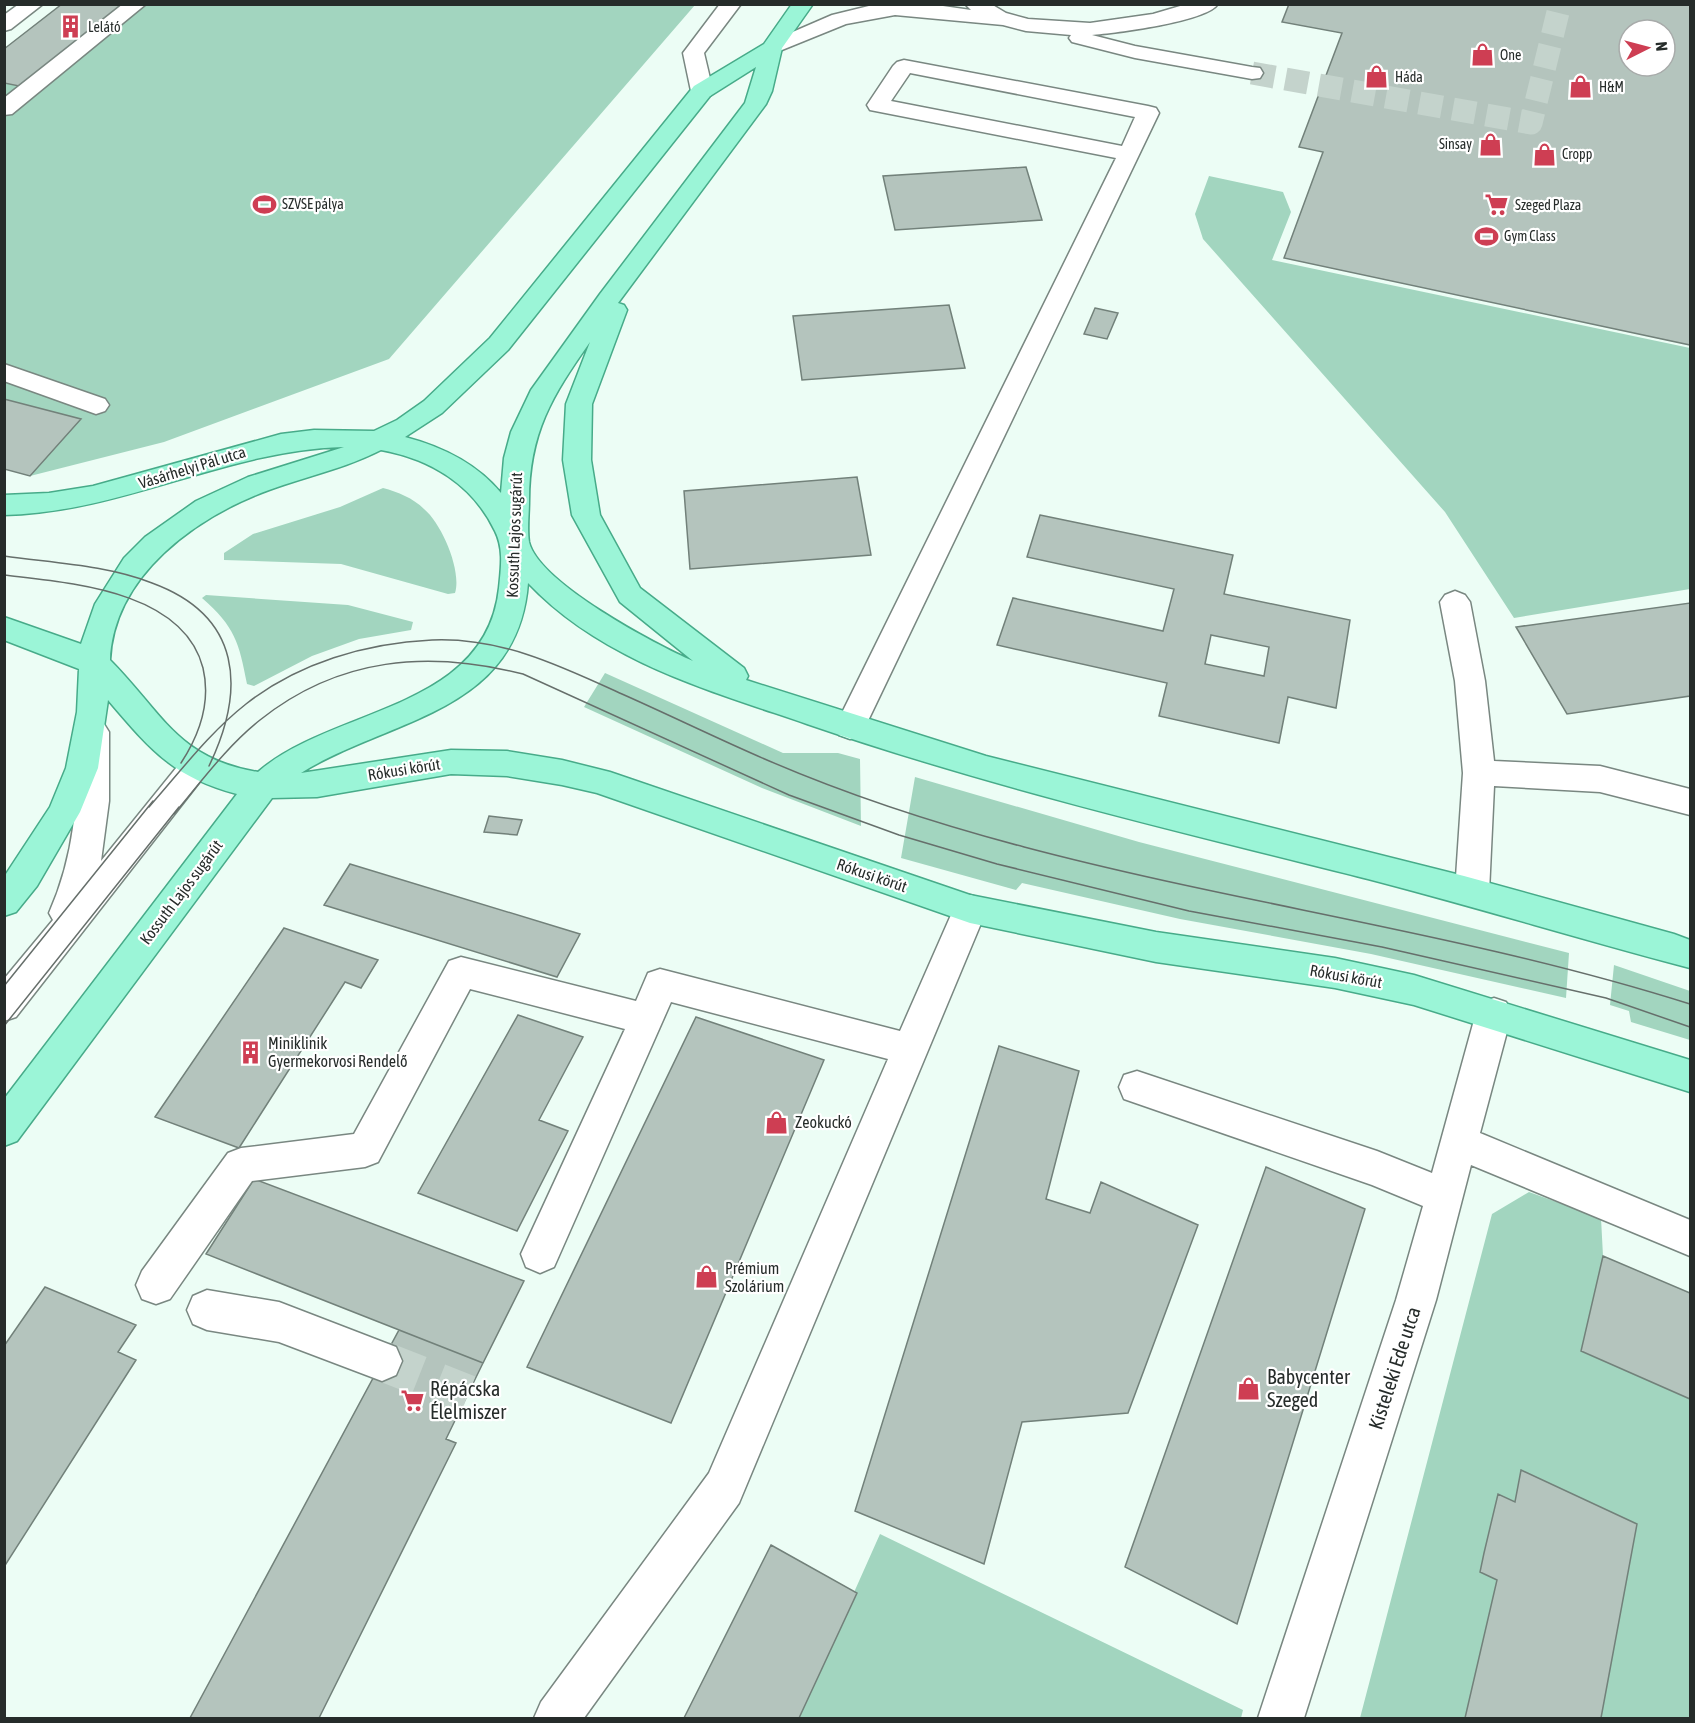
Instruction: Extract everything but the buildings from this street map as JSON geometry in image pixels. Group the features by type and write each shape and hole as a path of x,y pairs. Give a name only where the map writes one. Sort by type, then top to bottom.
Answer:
{"main road":[{"name":"Kossuth Lajos sugárút","path":"4,1129 262,787 300,758 395,721 440,696 474,668 495,644 512,602 515,478 524,432 549,381 631,267 758,101 772,48 803,4"},
{"name":"Kossuth Lajos sugárút","path":"4,902 25,876 64,812 82,768 92,712 96,637 114,594 134,565 176,526 233,494 331,462 381,441 433,407 499,344 702,91 772,48"},
{"path":"631,267 579,404 577,460 586,515 608,559 630,595 754,693"},
{"name":"Vásárhelyi Pál utca","path":"4,505 30,505 117,490 226,455 295,439 342,437 381,441"},
{"path":"381,441 430,454 472,480 490,497 532,569 551,588 616,634 670,663 941,757 1125,806 1472,892 1642,938 1690,954"},
{"path":"4,628 94,663"},
{"name":"Rókusi körút","path":"94,663 173,754 218,776 262,787 301,786 391,769 451,762 501,762 548,769 599,781 970,909 1156,947 1335,973 1414,990 1494,1013 1690,1076"}],"street":[{"path":"4,25 33,4"},
{"path":"4,109 136,4"},
{"path":"702,91 693,53 731,4"},
{"path":"975,4 1004,21"},
{"path":"1037,27 1113,27 1144,23 1179,15 1208,4"},
{"path":"772,48 832,22 882,10 935,11 1037,27 1135,52 1252,73"},
{"path":"850,727 1129,154 1148,112 904,66 878,105 1129,154"},
{"path":"4,372 96,405"},
{"path":"1455,602 1470,681 1479,773 1472,892"},
{"name":"Kossuth Lajos sugárút","path":"42,958 70,905 84,866 94,791 92,712"},
{"name":"Kossuth Lajos sugárút","path":"4,1006 196,766"},
{"path":"1479,773 1600,779 1690,802"},
{"path":"556,1719 724,1488 970,909"},
{"path":"156,1285 241,1165 365,1150 461,972 647,1019"},
{"path":"540,1254 647,1019 660,984 909,1049"},
{"name":"Kisteleki Ede utca","path":"1281,1719 1416,1300 1494,1013"},
{"path":"1137,1087 1377,1169 1443,1196"},
{"path":"1459,1142 1690,1239"},
{"path":"207,1310 279,1322 382,1361"}],"green space":[{"name":"SZVSE pálya","path":"62,5 695,5 389,359 164,442 30,476 5,469 5,49"},
{"path":"1209,176 1283,192 1291,212 1272,260 1690,348 1690,589 1514,618 1445,512 1203,239 1195,214"},
{"path":"383,488 415,502 431,516 449,548 456,573 455,593 448,594 341,564 224,560 224,553 253,534 340,507"},
{"path":"206,595 348,605 413,622 411,630 359,639 312,656 254,686 247,684 234,636 222,618 202,598"},
{"path":"605,673 783,753 838,753 860,759 861,826 762,788 584,707"},
{"path":"915,777 1139,842 1569,953 1566,998 1371,954 1180,919 1022,883 1016,890 901,858"},
{"path":"1614,965 1690,991 1690,1040 1631,1022 1629,1011 1610,1005"},
{"path":"1529,1192 1601,1218 1603,1256 1581,1351 1690,1399 1690,1718 1360,1718 1492,1214"},
{"path":"880,1534 1243,1710 1241,1718 798,1718"}],"tunnel":[{"path":"1252,73 1531,123 1560,4"},
{"path":"382,1361 468,1395"}],"tram line":[{"path":"4,556 116,572 152,583 182,597 204,615 219,635 228,658 231,683 225,722"},
{"path":"4,575 91,587 121,595 149,606 173,622 191,642 203,668 206,693 205,705 194,741 181,763"},
{"path":"225,722 246,704 288,677 334,658 407,642 457,640 482,643 530,655 553,664 751,753 865,798 981,835 1099,866 1454,942 1572,970 1690,1004"},
{"path":"174,814 236,741 260,720 290,699 321,683 353,671 386,664 419,661 453,662 523,674 789,795 899,835 997,864 1189,911 1382,947 1606,998 1690,1027"},
{"path":"149,807 225,722"},
{"path":"209,766 225,722"},
{"path":"4,986 153,801"},
{"path":"4,1026 179,807"}],"place":[{"name":"Lelátó","path":"70,27"},
{"name":"One","path":"1482,55"},
{"name":"Háda","path":"1377,77"},
{"name":"H&M","path":"1581,87"},
{"name":"Sinsay","path":"1490,144"},
{"name":"Cropp","path":"1544,154"},
{"name":"SZVSE pálya","path":"264,204"},
{"name":"Szeged Plaza","path":"1497,205"},
{"name":"Gym Class","path":"1486,236"},
{"name":"Miniklinik Gyermekorvosi Rendelő","path":"250,1052"},
{"name":"Zeokuckó","path":"777,1122"},
{"name":"Prémium Szolárium","path":"707,1277"},
{"name":"Babycenter Szeged","path":"1249,1388"},
{"name":"Répácska Élelmiszer","path":"412,1400"}]}
